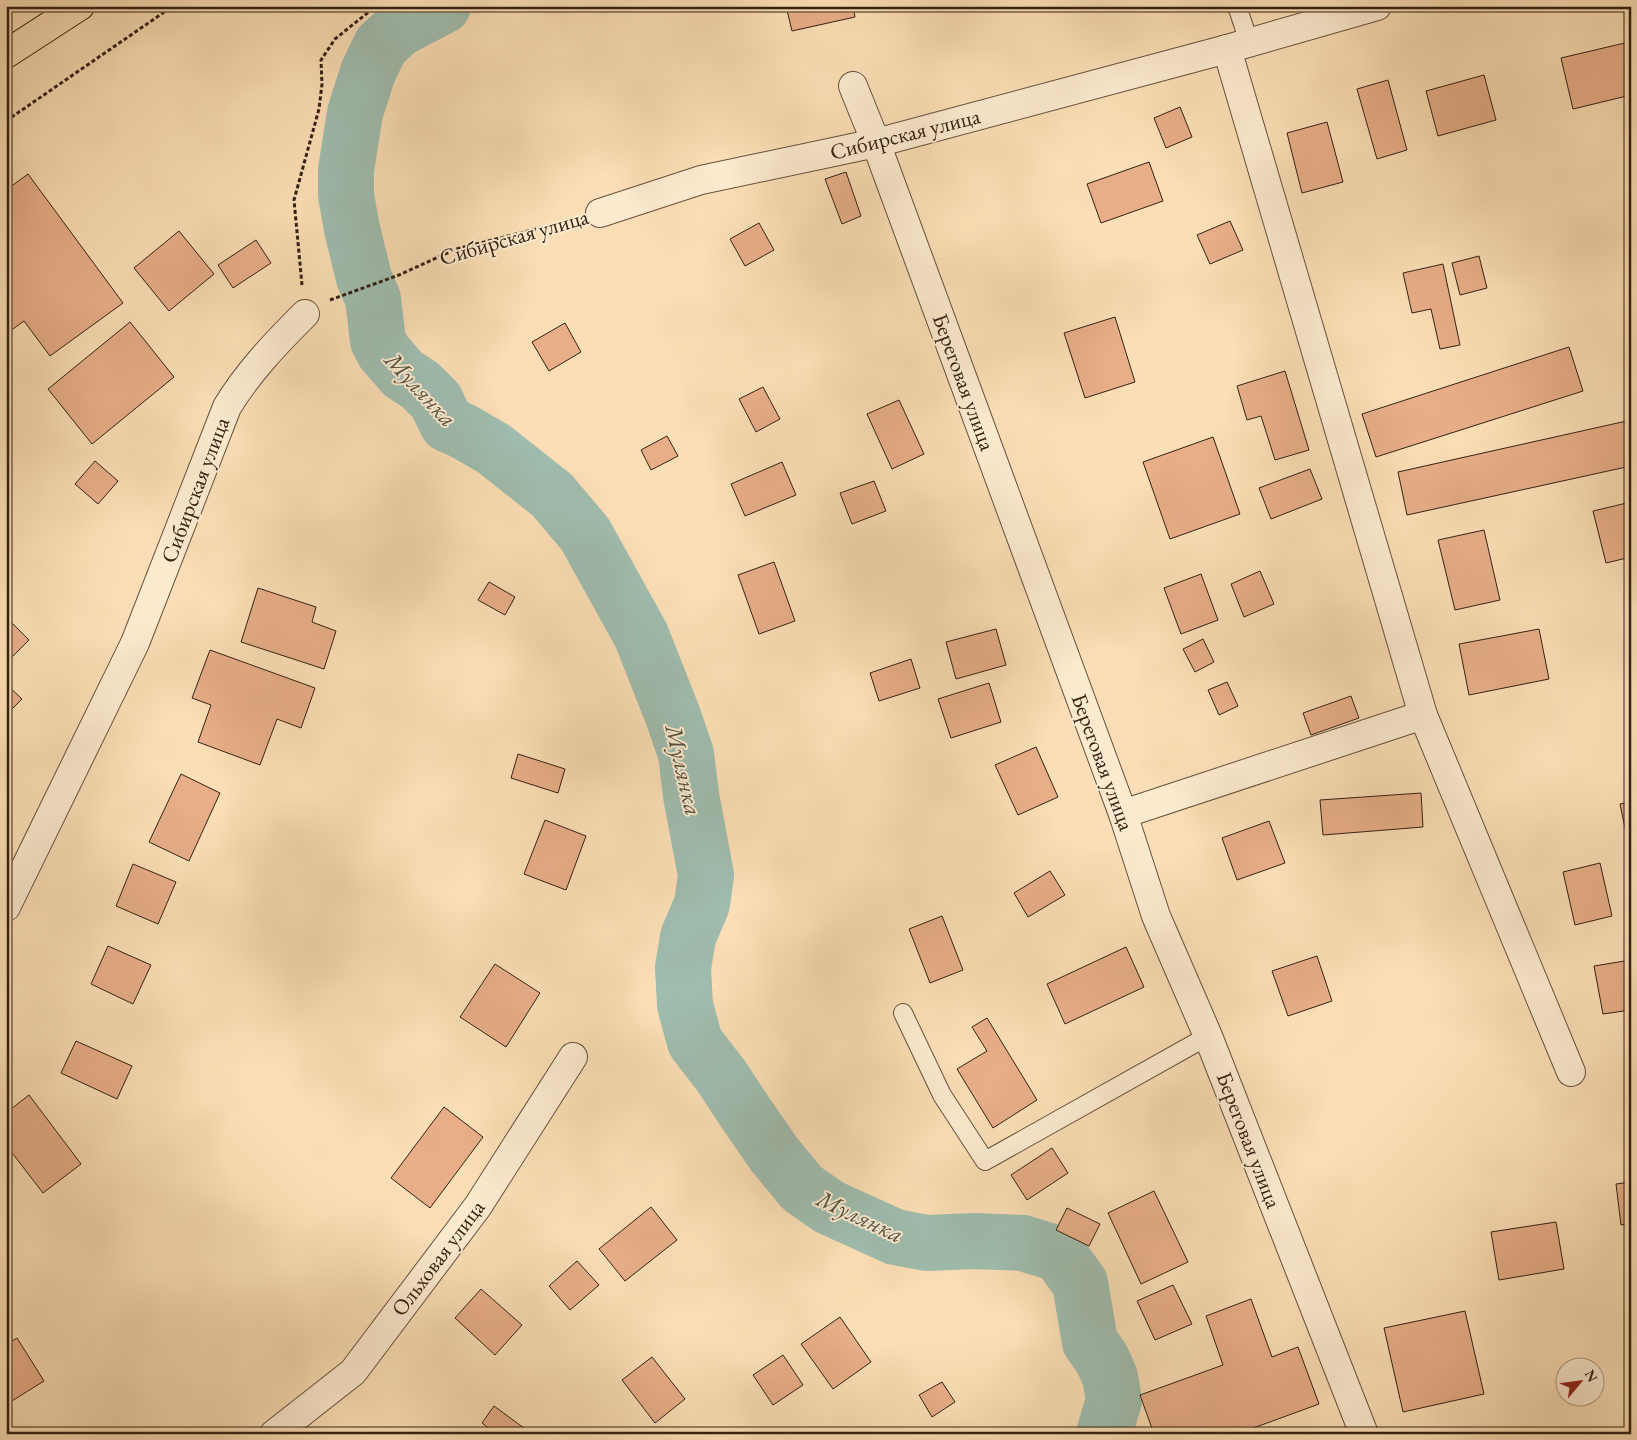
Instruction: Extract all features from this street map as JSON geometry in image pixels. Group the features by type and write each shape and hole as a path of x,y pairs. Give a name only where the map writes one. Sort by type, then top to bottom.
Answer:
{"highway":[{"path":"6,54 80,6"}],"street":[{"name":"Сибирская улица","path":"600,213 701,180 876,143 1238,46 1377,6"},
{"path":"1238,46 1423,715 1571,1072"},
{"name":"Береговая улица","path":"853,86 876,143 1123,814 1156,916 1208,1036 1364,1434"},
{"name":"Сибирская улица","path":"6,907 135,644 227,407 264,357 309,310"},
{"path":"1123,814 1423,715"},
{"name":"Ольховая улица","path":"274,1434 353,1372 478,1206 574,1057"}],"lane":[{"path":"1237,6 1238,46"},
{"path":"902,1013 942,1095 985,1161 1208,1036"}],"path":[{"path":"6,121 173,6"},
{"path":"309,310 303,298 294,200 319,109 322,84 321,60 335,39 376,6"},
{"name":"Сибирская улица","path":"309,310 399,275 456,249 600,213"}],"building":[{"path":"786,6 853,6 855,17 792,31"},
{"path":"1629,42 1631,95 1573,109 1561,58"},
{"path":"1484,75 1496,120 1438,136 1426,91"},
{"path":"1388,80 1407,150 1377,159 1357,89"},
{"path":"1180,107 1192,137 1166,148 1154,118"},
{"path":"1327,122 1343,182 1302,193 1287,133"},
{"path":"1149,162 1163,201 1101,223 1087,184"},
{"path":"846,172 861,216 842,224 825,179"},
{"path":"28,174 123,303 50,356 24,321 6,334 6,190"},
{"path":"1230,221 1243,250 1210,264 1197,235"},
{"path":"759,223 774,250 745,266 730,239"},
{"path":"179,231 214,274 169,311 134,268"},
{"path":"256,240 271,263 233,288 218,265"},
{"path":"1479,256 1487,288 1460,295 1452,263"},
{"path":"1443,264 1460,345 1440,349 1431,309 1412,313 1403,273"},
{"path":"1115,317 1135,382 1085,398 1064,333"},
{"path":"130,322 174,377 92,444 48,389"},
{"path":"565,323 581,352 549,371 532,342"},
{"path":"1569,347 1583,391 1376,457 1362,414"},
{"path":"1285,371 1309,450 1275,460 1261,416 1247,420 1237,386"},
{"path":"763,387 780,419 756,432 739,399"},
{"path":"899,400 924,454 892,469 867,414"},
{"path":"1631,420 1631,466 1407,515 1398,472"},
{"path":"667,436 678,456 651,470 641,450"},
{"path":"1213,437 1240,514 1170,539 1143,462"},
{"path":"95,461 118,481 98,504 75,484"},
{"path":"782,462 796,495 745,516 731,484"},
{"path":"1310,469 1322,499 1271,519 1259,488"},
{"path":"874,481 886,511 852,524 840,493"},
{"path":"1631,502 1631,557 1606,563 1593,511"},
{"path":"1484,530 1500,600 1455,610 1438,540"},
{"path":"774,562 795,621 759,634 738,575"},
{"path":"1260,571 1274,604 1244,617 1231,584"},
{"path":"1201,574 1218,620 1181,634 1164,588"},
{"path":"489,582 515,597 505,615 478,600"},
{"path":"258,588 316,607 312,622 336,631 324,669 241,642"},
{"path":"6,617 29,640 6,663"},
{"path":"996,629 1006,665 956,679 946,642"},
{"path":"1539,629 1549,679 1469,695 1459,644"},
{"path":"1203,639 1214,662 1195,672 1183,649"},
{"path":"210,650 315,688 301,728 277,719 260,765 198,742 211,705 192,698"},
{"path":"911,659 920,688 879,701 870,673"},
{"path":"1227,682 1238,706 1219,715 1208,690"},
{"path":"989,683 1001,722 951,738 938,699"},
{"path":"6,684 22,699 6,715"},
{"path":"1351,696 1359,718 1311,735 1303,713"},
{"path":"1036,747 1058,797 1018,815 995,765"},
{"path":"518,754 565,769 558,793 511,778"},
{"path":"181,774 220,793 189,861 149,842"},
{"path":"1421,793 1423,827 1323,835 1320,800"},
{"path":"1631,802 1631,837 1627,838 1620,804"},
{"path":"545,820 586,836 566,890 524,874"},
{"path":"1269,821 1285,863 1237,880 1222,838"},
{"path":"1600,863 1612,916 1575,925 1563,872"},
{"path":"133,864 176,882 158,924 116,906"},
{"path":"1050,871 1065,895 1028,917 1014,893"},
{"path":"942,916 963,970 930,983 909,929"},
{"path":"108,946 151,965 133,1004 91,984"},
{"path":"1126,947 1144,987 1065,1024 1047,984"},
{"path":"1317,956 1332,1001 1288,1016 1272,971"},
{"path":"1631,960 1631,1010 1603,1014 1594,966"},
{"path":"495,964 540,993 506,1047 460,1017"},
{"path":"987,1018 1037,1100 993,1128 957,1069 987,1051 972,1027"},
{"path":"76,1041 132,1066 117,1099 61,1073"},
{"path":"29,1095 81,1164 43,1193 6,1145 6,1113"},
{"path":"444,1107 483,1137 430,1208 391,1178"},
{"path":"1052,1148 1068,1173 1027,1200 1011,1175"},
{"path":"1631,1182 1631,1223 1621,1225 1616,1184"},
{"path":"1154,1191 1188,1262 1141,1284 1108,1213"},
{"path":"651,1207 677,1240 625,1281 599,1249"},
{"path":"1067,1208 1100,1224 1089,1246 1056,1230"},
{"path":"1556,1222 1564,1269 1499,1280 1491,1232"},
{"path":"577,1261 599,1285 570,1310 549,1286"},
{"path":"1173,1285 1192,1324 1155,1340 1137,1301"},
{"path":"481,1289 522,1325 495,1355 455,1318"},
{"path":"1251,1299 1272,1357 1298,1347 1319,1404 1237,1434 1154,1434 1140,1395 1223,1365 1206,1316"},
{"path":"1465,1311 1484,1394 1403,1412 1384,1328"},
{"path":"840,1317 871,1362 833,1389 801,1344"},
{"path":"17,1338 44,1381 7,1404 6,1345"},
{"path":"783,1355 803,1385 773,1405 753,1375"},
{"path":"652,1357 685,1399 655,1423 622,1380"},
{"path":"942,1382 955,1402 932,1417 919,1395"},
{"path":"494,1406 532,1434 496,1434 482,1423"}],"waterway":[{"name":"Мулянка","path":"443,6 399,29 381,45 368,72 355,113 346,170 346,195 364,278 373,299 378,341 384,352 403,374 420,385 436,401 447,424 494,449 552,495 585,534 641,635 686,754 691,795 706,875 702,904 688,937 683,968 685,1005 695,1042 722,1077 774,1154 802,1188 829,1207 895,1237 927,1243 974,1241 1023,1243 1059,1254 1080,1283 1090,1342 1102,1359 1110,1377 1114,1400 1104,1434"}]}
